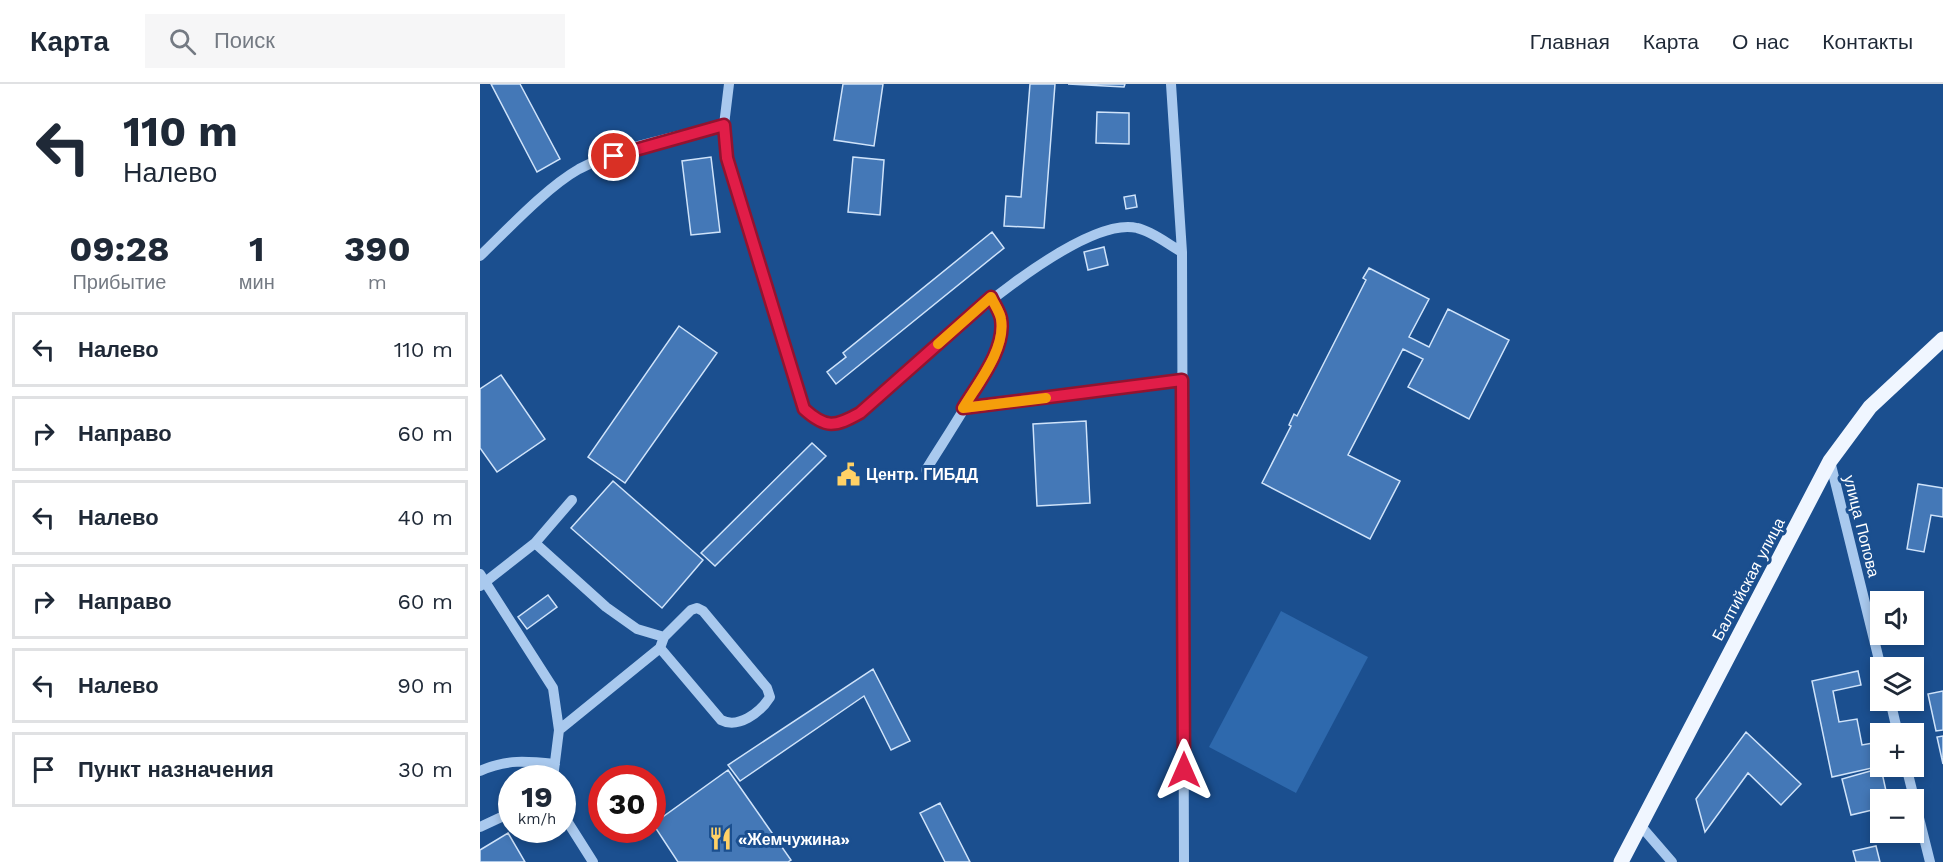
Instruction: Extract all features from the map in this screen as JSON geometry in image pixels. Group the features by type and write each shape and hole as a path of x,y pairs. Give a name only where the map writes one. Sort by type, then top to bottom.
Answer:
{"main road":[{"name":"Балтийская улица","path":"1621,862 1830,461 1870,407 1943,339"}],"street":[{"path":"729,84 724,125 727,158 804,409 818,421 838,425 860,413 991,297 1073,246 1114,228 1137,228 1182,252"},
{"path":"1171,84 1182,252 1184,862"},
{"path":"480,256 528,209 579,170 632,149 724,125"},
{"path":"926,470 992,360 999,338 1001,319 991,297"},
{"path":"963,408 1182,380"},
{"name":"улица Попова","path":"1830,461 1878,657"},
{"path":"480,771 496,764 518,760 555,764 559,730 553,688 482,581 535,543 572,500"},
{"path":"535,543 606,607 637,629 664,637"},
{"path":"559,730 660,648 664,637 691,610 697,608 703,611 767,688 770,697 765,705 746,718 736,724 729,724 721,720 660,648"},
{"path":"1909,777 1930,862"},
{"path":"480,827 498,819"},
{"path":"1640,825 1672,862"},
{"path":"576,835 593,862"}],"shaded area":[{"path":"1281,611 1368,657 1296,793 1209,747"}],"building":[{"path":"491,84 520,84 560,159 537,172"},
{"path":"843,84 883,84 874,146 834,140"},
{"path":"1030,84 1055,84 1044,228 1004,226 1006,196 1021,197"},
{"path":"1068,84 1125,84 1124,87"},
{"path":"1097,112 1129,113 1129,144 1096,143"},
{"path":"711,157 720,232 691,235 682,161"},
{"path":"853,157 884,160 880,215 848,212"},
{"path":"1135,195 1137,207 1126,209 1124,197"},
{"path":"992,232 1004,248 836,384 827,372 846,357 843,353"},
{"path":"1104,247 1108,265 1088,270 1084,252"},
{"path":"1369,268 1429,299 1409,337 1429,347 1448,309 1509,340 1469,419 1408,387 1423,359 1403,349 1348,455 1400,481 1370,539 1262,483 1291,426 1289,425 1294,414 1297,416 1366,280 1363,278"},
{"path":"679,326 717,353 625,483 588,457"},
{"path":"501,375 545,439 497,472 480,448 480,389"},
{"path":"1086,421 1090,503 1037,506 1033,424"},
{"path":"812,443 826,456 715,566 701,553"},
{"path":"613,481 703,560 662,608 571,528"},
{"path":"1918,484 1943,488 1943,517 1931,515 1924,552 1907,549"},
{"path":"548,595 557,607 527,629 518,617"},
{"path":"873,669 910,741 891,750 864,696 740,781 728,765"},
{"path":"1858,671 1861,685 1833,691 1839,722 1857,719 1862,745 1870,744 1870,768 1832,777 1812,681"},
{"path":"1943,691 1943,730 1936,731 1928,694"},
{"path":"1746,732 1801,784 1781,805 1748,773 1705,832 1696,799"},
{"path":"1943,736 1943,764 1937,737"},
{"path":"728,770 791,860 788,862 678,862 666,843 666,815"},
{"path":"1870,771 1870,777 1883,777 1886,789 1870,789 1870,811 1851,815 1842,779"},
{"path":"940,803 970,862 945,862 920,813"},
{"path":"498,839 498,843 514,843 525,862 480,862 480,850"},
{"path":"1876,846 1880,862 1856,862 1853,851"}],"slow traffic":[{"path":"938,344 991,297 1001,319 999,338 992,360 963,408 1046,398"}],"place":[{"name":"Центр. ГИБДД","path":"848,474"},
{"name":"«Жемчужина»","path":"720,839"}],"route":[{"path":"614,156 632,149 724,125 727,158 804,409 818,421 838,425 860,413 991,297 1001,319 999,338 992,360 963,408 1182,380 1184,770"}]}
